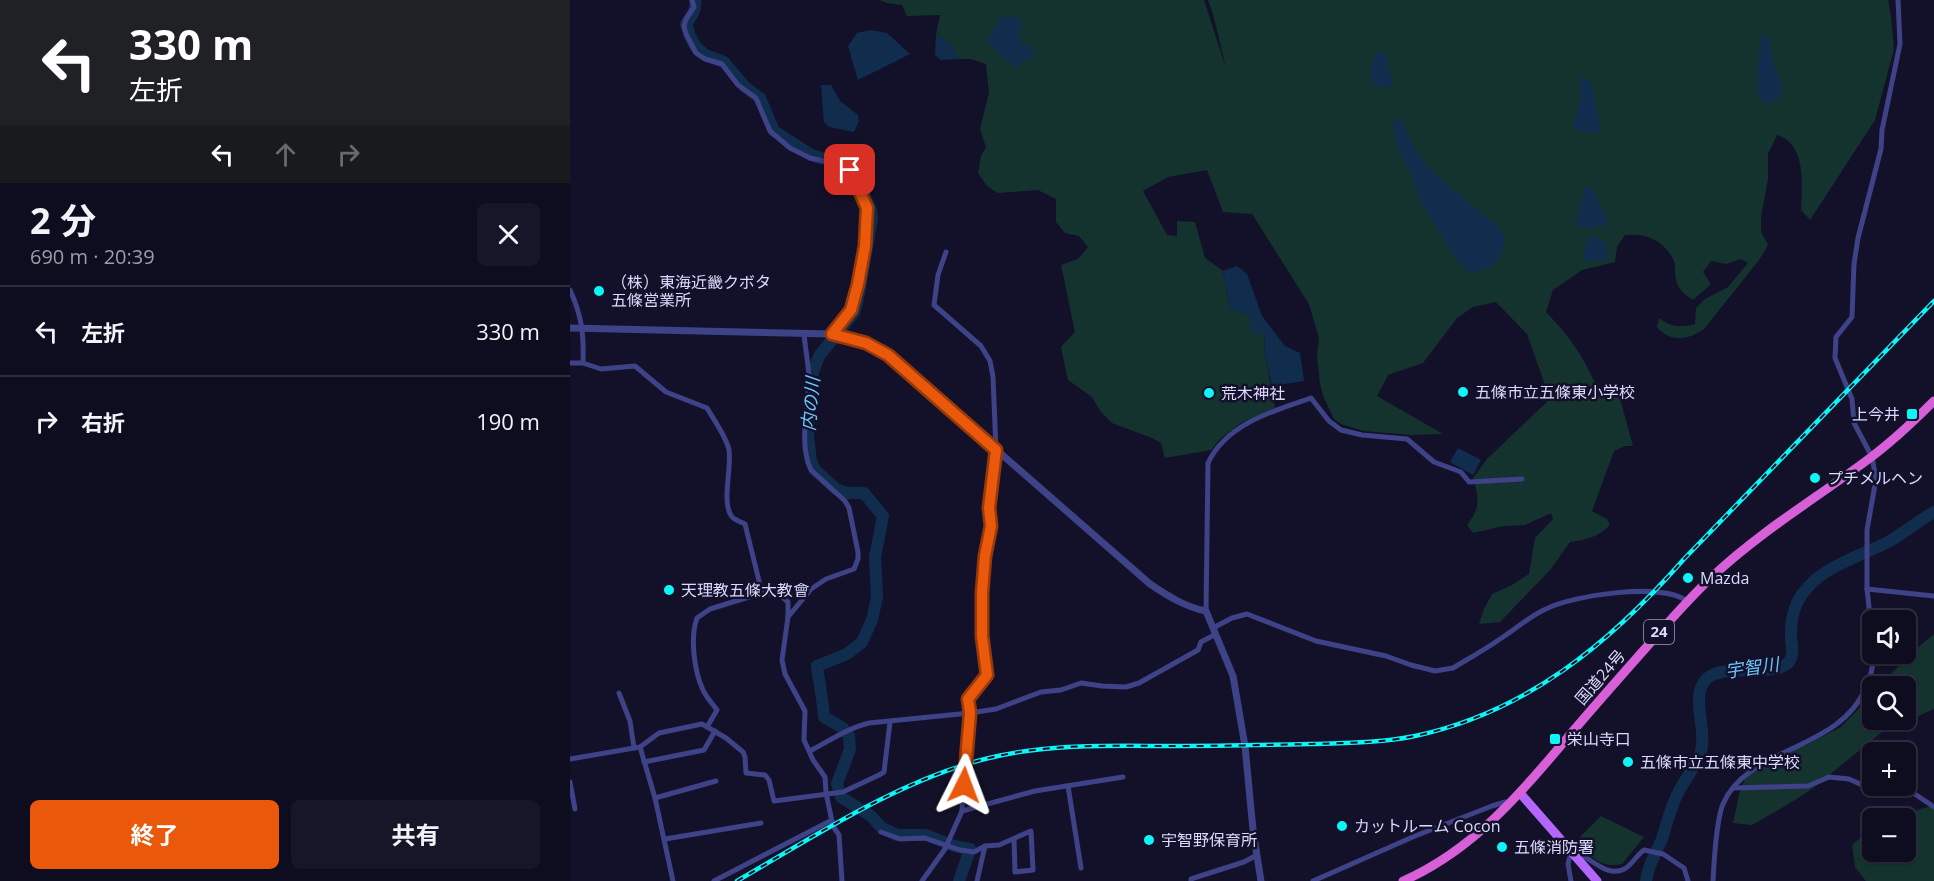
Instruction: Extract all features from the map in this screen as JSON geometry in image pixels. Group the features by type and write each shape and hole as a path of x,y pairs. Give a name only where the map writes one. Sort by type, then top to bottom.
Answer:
{"highway":[{"name":"国道24号","path":"1403,881 1467,844 1520,794 1610,687 1686,601 1715,573 1872,457 1934,401"}],"main road":[{"path":"1520,794 1597,881"}],"street":[{"path":"692,0 694,7 684,26 696,53 705,59 722,64 738,85 756,98 771,131 790,148 810,158 842,165 850,170 867,208 865,246 851,310 832,334"},
{"path":"1869,610 1867,530 1876,479 1872,457 1854,423 1852,399 1835,358 1836,337 1852,317 1854,264 1858,238 1881,149 1882,130 1900,44 1898,0"},
{"path":"922,881 946,846 962,811 970,713 968,699 987,675 982,636 982,593 985,556 991,526 989,508 996,450 993,377 987,353 934,305 938,275 946,252"},
{"path":"570,290 579,308 584,344 583,363"},
{"path":"570,328 832,334 866,343 888,355 1150,584 1170,598 1206,611"},
{"path":"788,617 812,589 826,579 854,569 858,559 849,508 845,501 808,465 805,433 809,378 804,333"},
{"path":"570,363 583,363 601,369 635,366 666,392 707,408 717,428 726,439 729,451 728,507 733,517 745,524 762,593"},
{"path":"1261,881 1245,746 1233,676 1206,611 1208,463 1212,453 1232,433 1244,425 1276,410 1311,398 1329,421 1341,430 1362,435 1407,439 1434,462 1461,472 1469,482 1522,479"},
{"path":"1867,589 1934,596"},
{"path":"810,751 845,732 869,723 970,713 996,708 1041,692 1061,690 1081,683 1126,687 1139,683 1198,650 1201,642 1232,618 1247,614 1316,641 1386,656 1435,671 1453,668 1532,617 1558,604 1619,592 1680,596 1686,601"},
{"path":"707,727 717,710 703,691 697,676 694,653 697,618 710,609 762,593 780,595 788,602 782,660 785,674 805,711 804,740 813,760 825,777 833,826 839,835 842,881"},
{"path":"1713,881 1716,838 1722,805 1732,788 1742,778 1770,759 1810,741 1843,721 1863,695 1874,664"},
{"path":"619,693 655,798 673,881"},
{"path":"570,759 637,748 659,733 702,724 743,752 746,773 765,775 769,780 774,801 843,792 884,772 890,722"},
{"path":"644,762 704,750 715,731"},
{"path":"962,811 1035,791 1123,777"},
{"path":"1732,788 1808,786 1829,777 1849,779 1862,784"},
{"path":"570,782 575,809"},
{"path":"655,798 716,782"},
{"path":"1068,786 1081,868"},
{"path":"1916,795 1934,807"},
{"path":"1313,881 1415,836 1492,806 1511,802"},
{"path":"714,881 832,820"},
{"path":"665,839 761,823"},
{"path":"881,832 900,839 926,838 946,846 974,852 985,846 999,845 1031,831 1033,870 1015,872 1014,839"},
{"path":"978,881 985,846"},
{"path":"1571,881 1568,864 1574,854 1582,855 1609,871 1627,867 1644,850 1663,854 1684,868 1689,881"},
{"path":"1191,881 1191,879 1257,855"},
{"path":"1212,872 1215,881"}],"green space":[{"path":"880,0 1204,0 1226,68 1208,0 1888,0 1894,49 1875,120 1810,220 1801,210 1802,178 1798,156 1794,147 1787,140 1777,135 1768,154 1768,179 1761,217 1761,232 1768,245 1759,260 1704,329 1692,336 1674,338 1657,327 1659,318 1676,326 1695,324 1696,308 1705,299 1728,287 1748,263 1741,259 1726,264 1711,261 1703,272 1711,284 1693,300 1679,288 1674,262 1660,243 1641,235 1625,235 1617,247 1615,262 1582,270 1553,290 1546,312 1576,348 1598,389 1618,391 1633,446 1625,446 1614,451 1592,511 1607,519 1610,525 1592,537 1570,542 1551,569 1500,622 1479,624 1492,594 1529,574 1535,538 1553,519 1551,513 1525,525 1504,526 1473,533 1467,525 1478,503 1473,478 1487,459 1550,399 1527,334 1496,302 1473,307 1457,318 1423,363 1388,375 1377,396 1443,434 1412,435 1364,431 1341,424 1334,419 1320,384 1317,355 1319,338 1309,304 1252,214 1223,212 1207,170 1168,177 1143,191 1167,235 1177,236 1177,221 1195,222 1205,258 1223,271 1230,308 1249,315 1264,333 1265,354 1275,408 1241,423 1220,439 1211,450 1165,458 1161,443 1112,423 1101,412 1092,397 1068,380 1061,347 1075,332 1061,265 1078,259 1088,247 1079,236 1065,233 1056,222 1056,199 1038,190 998,193 987,186 978,173 981,156 986,147 980,129 989,93 986,64 971,59 958,59 950,45 936,35 940,15 907,16 902,5"},
{"path":"1934,634 1934,709 1916,717 1916,676 1889,676 1901,664 1916,664 1916,649"},
{"path":"1862,705 1862,730 1887,730 1870,742 1862,742 1862,748 1812,789 1792,802 1752,825 1733,823 1739,795 1752,759 1806,745 1841,727"},
{"path":"1934,805 1934,881 1866,881 1855,867 1852,845 1862,836 1862,862 1916,862 1916,811"},
{"path":"1601,816 1644,837 1622,864 1601,863 1575,842"}],"water":[{"path":"1001,17 1020,17 1022,26 1018,35 1023,45 1030,44 1035,56 1025,60 1017,68 990,46 988,40"},
{"path":"870,30 887,33 910,54 858,80 848,46 857,33"},
{"path":"936,35 950,44 958,59 941,60 935,55"},
{"path":"1765,35 1771,41 1771,57 1783,89 1779,98 1768,103 1759,99 1757,83 1761,36"},
{"path":"1378,53 1386,53 1393,88 1377,86 1371,80 1371,62"},
{"path":"1581,75 1591,83 1601,131 1587,133 1573,127 1581,99"},
{"path":"821,85 831,85 840,101 858,115 859,121 854,132 829,127 824,122"},
{"path":"1400,119 1416,150 1431,171 1497,226 1505,237 1502,252 1491,266 1470,273 1457,261 1422,204 1397,145 1392,123"},
{"path":"1584,187 1592,187 1608,224 1595,228 1576,227"},
{"path":"1594,236 1605,242 1606,260 1585,261 1587,239"},
{"path":"1237,266 1247,274 1262,316 1285,346 1300,353 1304,381 1272,386 1265,354 1264,334 1252,333 1249,315 1230,308 1223,271"},
{"path":"1458,448 1481,460 1473,475 1450,462"}],"waterway":[{"name":"内の川","path":"695,0 692,16 686,24 695,46 705,55 724,62 745,87 760,98 774,131 811,155 852,167 871,210 872,219 854,313 819,356 813,372 808,436 811,461 815,470 836,489 847,493 864,493 883,516 875,557 877,597 872,620 862,642 847,654 817,666 824,717 843,728 849,736 850,749 837,784 841,797 871,816 882,828 897,835 926,835 954,846 970,849 959,881"},
{"name":"宇智川","path":"1646,881 1650,864 1662,839 1674,803 1701,751 1699,699 1704,681 1720,672 1774,669 1788,663 1792,652 1791,624 1798,601 1805,590 1826,572 1888,542 1934,512"}],"railway":[{"path":"737,881 859,810 891,794 956,767 989,758 1035,750 1082,746 1376,741 1415,736 1456,725 1494,710 1530,692 1564,670 1626,619 1934,301"}],"place":[{"name":"（株）東海近畿クボタ 五條営業所","path":"599,291"},
{"name":"五條市立五條東小学校","path":"1463,392"},
{"name":"荒木神社","path":"1209,393"},
{"name":"上今井","path":"1912,414"},
{"name":"プチメルヘン","path":"1815,478"},
{"name":"Mazda","path":"1688,578"},
{"name":"天理教五條大教會","path":"669,590"},
{"name":"栄山寺口","path":"1555,739"},
{"name":"五條市立五條東中学校","path":"1628,762"},
{"name":"カットルーム Cocon","path":"1342,826"},
{"name":"宇智野保育所","path":"1149,840"},
{"name":"五條消防署","path":"1502,847"}],"route":[{"path":"850,170 867,208 865,246 851,310 832,334 866,343 888,355 996,450 989,508 991,526 985,556 982,593 982,636 987,675 968,699 970,713 964,785"}]}
